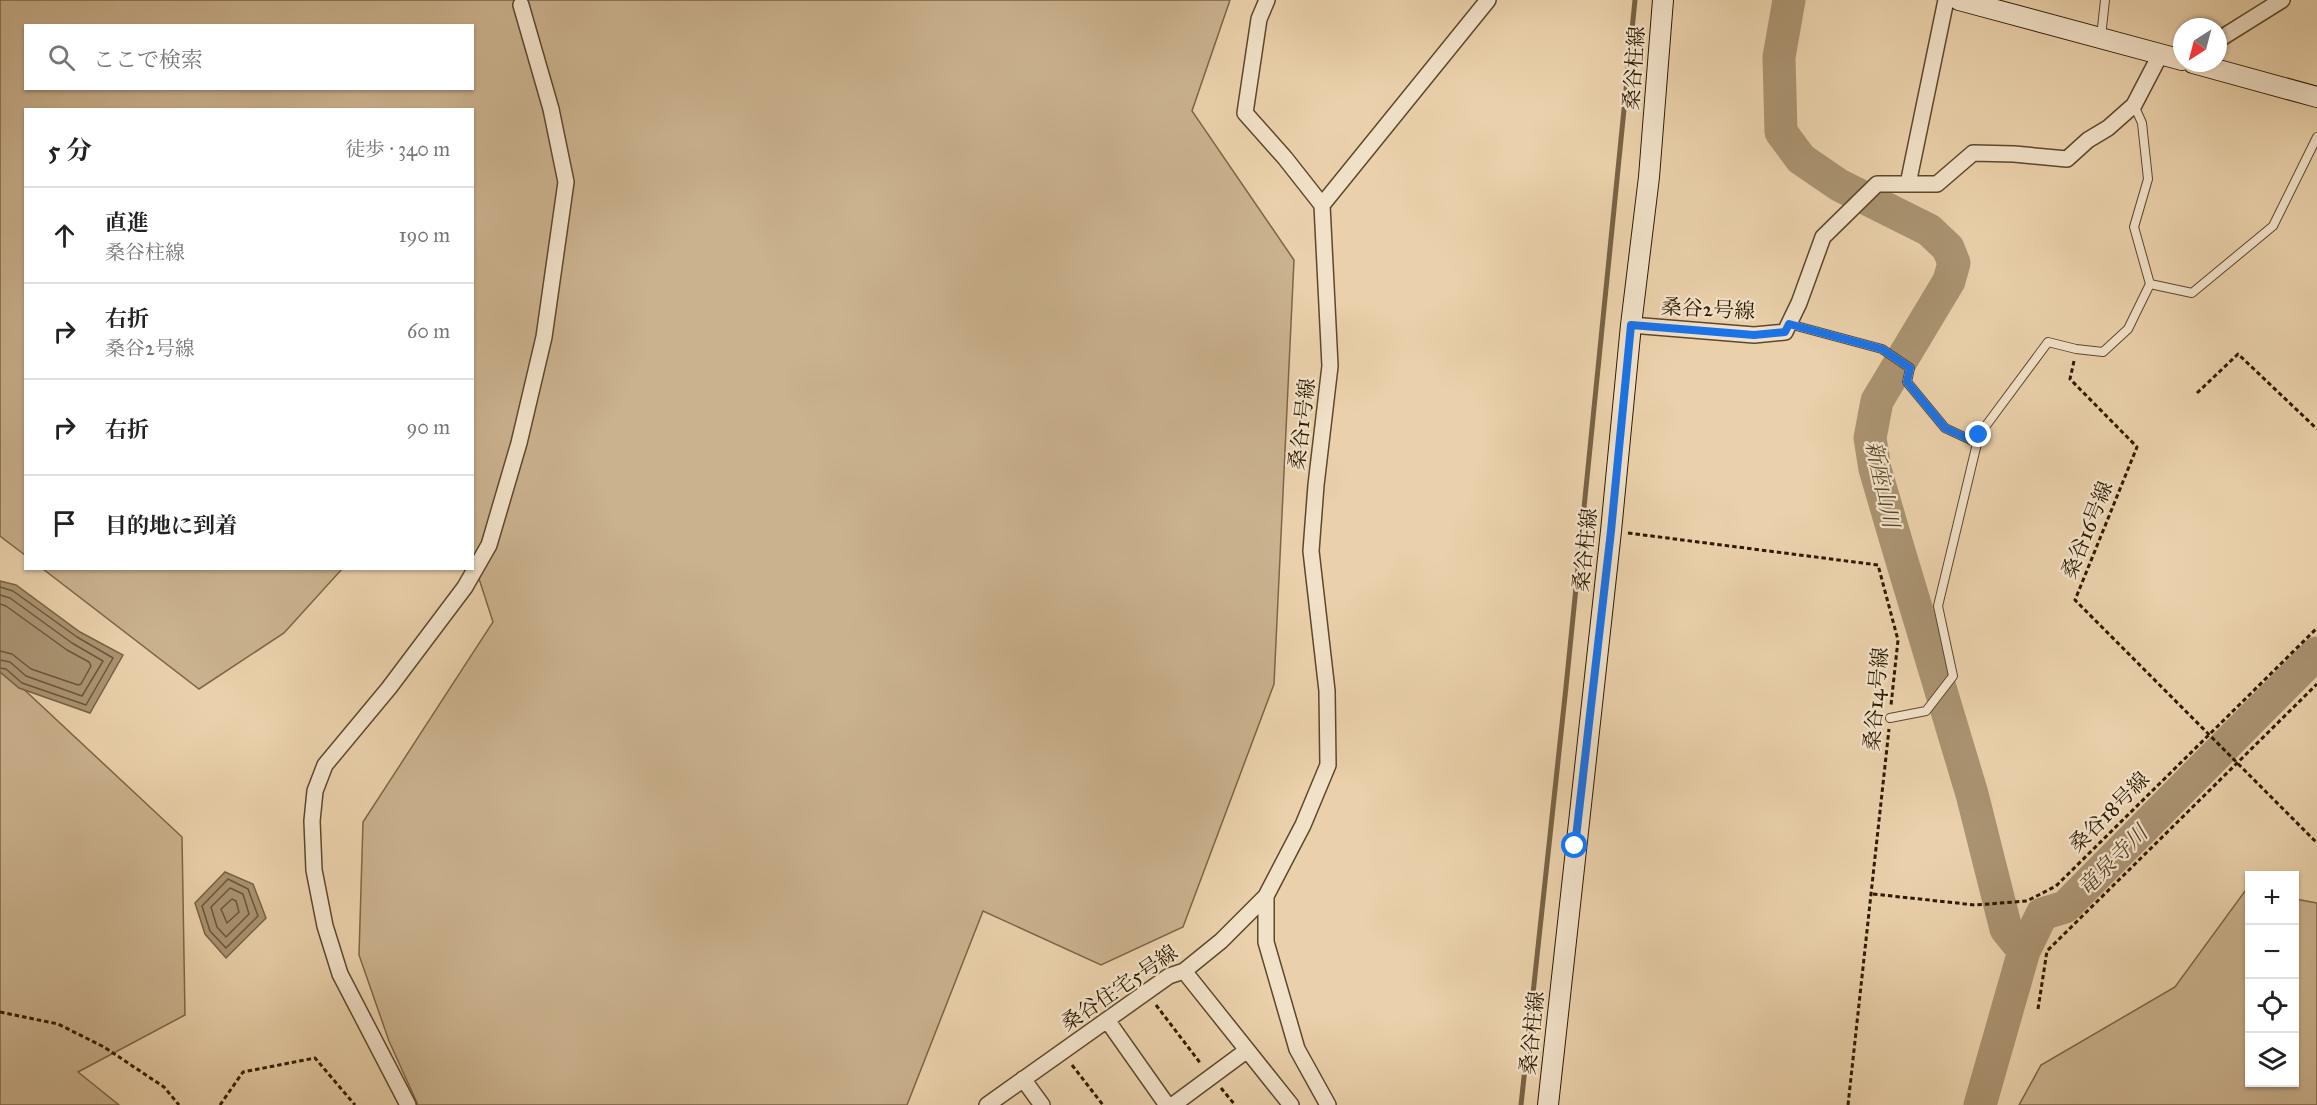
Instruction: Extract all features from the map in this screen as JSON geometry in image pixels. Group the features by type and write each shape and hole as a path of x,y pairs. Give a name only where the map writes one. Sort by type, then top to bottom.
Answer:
{"main road":[{"name":"桑谷柱線","path":"1548,1105 1611,531 1631,325 1649,177 1663,0"},
{"path":"1959,0 2173,58"},
{"path":"2226,72 2317,97"}],"street":[{"path":"1267,0 1259,19 1245,113 1285,158 1322,206 1488,0"},
{"path":"1908,184 1946,0"},
{"path":"2227,34 2283,0"},
{"path":"408,1105 340,974 326,926 314,870 312,821 315,791 325,765 403,670 465,587 489,545 519,443 544,337 566,182 551,109 521,5"},
{"path":"1789,324 1799,303 1822,237 1877,184 1937,184 1973,153 2067,159 2134,105 2160,55"},
{"name":"桑谷1号線","path":"1266,896 1303,825 1328,765 1327,692 1311,551 1330,366 1322,206"},
{"name":"桑谷2号線","path":"1631,325 1754,335 1785,332 1789,324"},
{"path":"1266,896 1266,942 1297,1049 1328,1105"},
{"name":"桑谷住宅5号線","path":"987,1105 1169,976 1184,971 1221,940 1266,896"},
{"path":"1184,971 1291,1105"},
{"path":"1107,1020 1167,1105"},
{"path":"1173,1105 1246,1051"},
{"path":"1023,1079 1042,1105"}],"lane":[{"path":"2101,39 2105,0"},
{"path":"1890,718 1926,711 1953,676 1938,606 1979,435 2048,342 2076,349 2103,352 2128,328 2150,284 2134,226 2148,179 2142,123 2134,105"},
{"path":"2150,284 2192,293 2272,226 2317,137"},
{"path":"1789,324 1882,349 1910,368 1907,382 1945,428 1977,443"}],"path":[{"name":"桑谷16号線","path":"2076,349 2070,379 2137,447 2075,600 2208,734"},
{"path":"2197,393 2238,354 2317,429"},
{"name":"桑谷14号線","path":"1611,531 1878,565 1898,640 1873,894 1848,1105"},
{"name":"桑谷18号線","path":"1873,894 1975,905 2027,901 2056,886 2317,628"},
{"path":"2038,1009 2047,951 2317,684"},
{"path":"2208,734 2317,843"},
{"path":"1146,992 1235,1105"},
{"path":"0,1012 57,1024 104,1047 164,1087 178,1105"},
{"path":"1062,1051 1103,1105"},
{"path":"220,1105 243,1072 315,1058 355,1105"}],"shaded area":[{"path":"0,0 1230,0 1192,111 1294,260 1274,684 1183,927 1101,965 983,911 907,1105 418,1105 389,1041 359,955 363,822 493,622 474,563 474,108 24,108 24,554 0,536"},
{"path":"44,570 341,570 284,633 199,689"},
{"path":"0,667 182,837 185,1015 78,1072 119,1105 0,1105"},
{"path":"2245,891 2245,1087 2299,1087 2299,900 2317,903 2317,1105 2019,1105 2041,1065 2175,987"}],"water":[{"path":"0,581 16,585 80,632 123,655 90,713 19,688 0,672"},
{"path":"225,872 253,884 266,918 226,958 205,934 195,903"}],"waterway":[{"path":"1521,1105 1566,687 1635,0"},
{"name":"新座山川","path":"1789,0 1779,57 1781,132 1801,159 1839,185 1929,230 1948,248 1954,263 1949,281 1877,401 1870,438 1875,469 1972,794 2006,929 2024,951"},
{"name":"竜泉寺川","path":"1980,1105 2024,951 2042,914 2065,907 2317,653"}],"route":[{"path":"1575,846 1611,531 1631,325 1754,335 1785,332 1789,324 1882,349 1910,368 1907,382 1945,428 1977,443 1979,435"}]}
